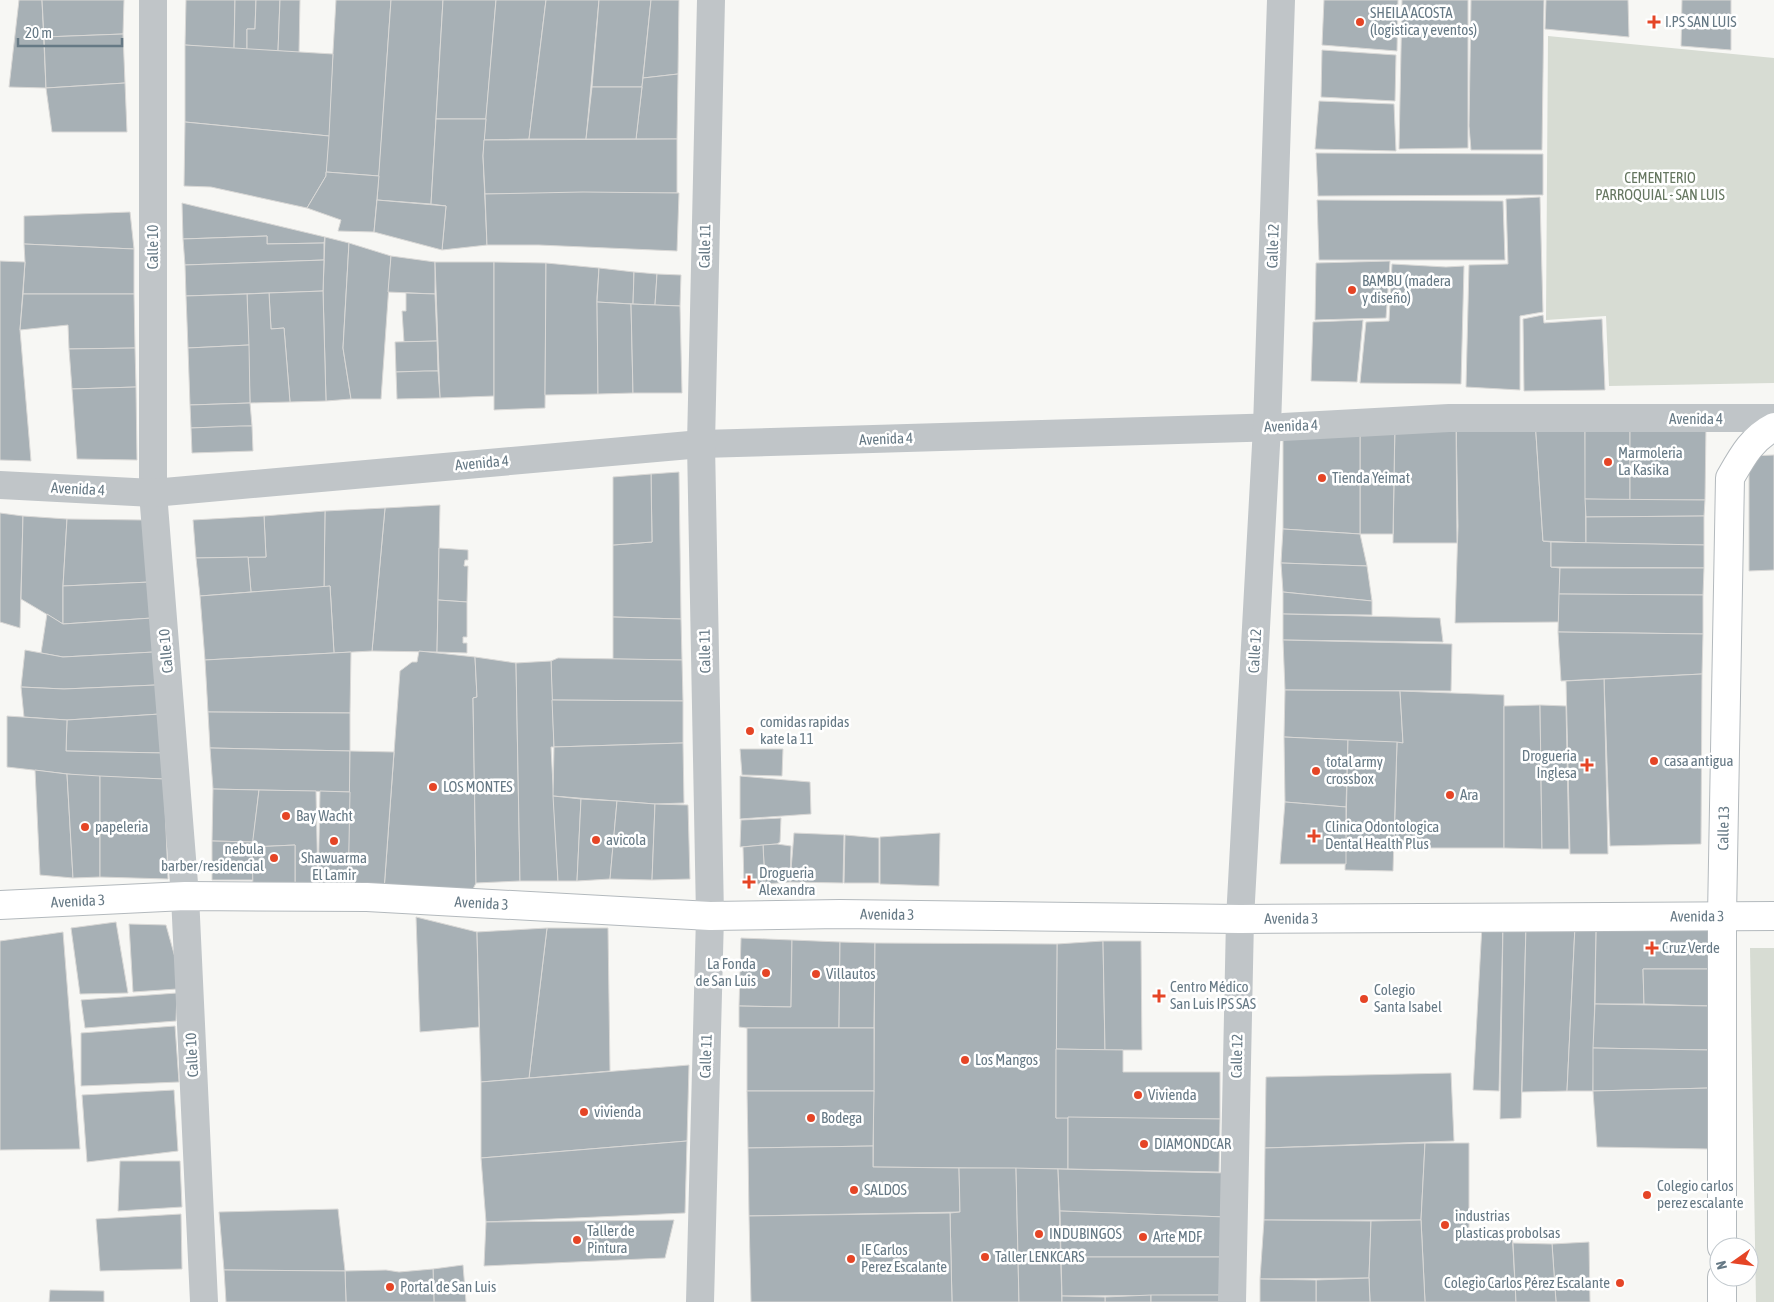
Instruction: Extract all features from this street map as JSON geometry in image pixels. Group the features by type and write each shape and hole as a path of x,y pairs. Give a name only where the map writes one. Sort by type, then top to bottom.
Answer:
{"main road":[{"name":"Calle 13","path":"1722,1237 1722,916 1730,478 1747,448 1764,432 1774,426"},
{"name":"Avenida 3","path":"0,905 185,896 368,897 710,916 840,914 1240,919 1774,916"},
{"path":"1722,1287 1722,1302"}],"street":[{"name":"Calle 10","path":"153,0 153,492 185,896 204,1302"},
{"name":"Calle 11","path":"700,1302 710,916 701,444 711,0"},
{"name":"Calle 12","path":"1232,1302 1240,919 1267,426 1281,0"},
{"name":"Avenida 4","path":"0,485 153,492 701,444 1283,427 1449,418 1774,418"}],"green space":[{"name":"CEMENTERIO PARROQUIAL - SAN LUIS","path":"1548,36 1774,58 1774,383 1609,386 1606,316 1546,320"},
{"path":"1750,948 1774,948 1774,1302 1756,1302 1756,1287 1759,1287 1759,1237 1755,1237"}],"building":[{"path":"19,0 42,0 46,88 9,87"},
{"path":"42,0 124,0 123,34 44,37"},
{"path":"186,0 235,0 234,49 185,45"},
{"path":"235,0 256,0 255,29 247,29 247,50 234,49"},
{"path":"256,0 280,0 278,51 247,50 247,29 255,29"},
{"path":"280,0 300,0 299,53 278,51"},
{"path":"336,0 391,0 379,176 326,172"},
{"path":"391,0 443,0 431,204 377,200"},
{"path":"443,0 496,0 486,119 436,119"},
{"path":"496,0 546,0 529,139 484,140"},
{"path":"546,0 599,0 586,139 529,139"},
{"path":"599,0 651,0 642,87 592,87"},
{"path":"651,0 679,0 678,74 643,78"},
{"name":"SHEILA ACOSTA (logistica y eventos)","path":"1324,0 1398,0 1397,51 1322,45"},
{"path":"1402,0 1468,0 1468,148 1399,149"},
{"path":"1471,0 1544,0 1542,150 1471,150 1469,126"},
{"path":"1546,0 1628,0 1629,37 1545,29"},
{"path":"1682,0 1731,0 1731,50 1681,46"},
{"path":"123,34 125,83 46,88 44,37"},
{"path":"185,45 333,54 329,136 185,122"},
{"path":"1322,50 1396,55 1395,101 1321,97"},
{"path":"678,74 677,139 636,139 643,78"},
{"path":"125,83 127,132 52,132 46,88"},
{"path":"592,87 642,87 636,139 586,139"},
{"path":"1319,101 1394,104 1396,151 1315,149"},
{"path":"436,119 486,119 483,156 487,245 442,250 446,206 431,204"},
{"path":"185,122 329,136 326,176 307,208 211,187 184,186"},
{"path":"677,139 677,193 485,194 484,140"},
{"path":"1316,153 1543,154 1543,195 1318,196"},
{"path":"326,172 379,176 374,232 338,231 341,220 307,208 326,176"},
{"path":"679,193 677,251 539,245 487,245 485,194"},
{"path":"1540,197 1543,312 1520,316 1520,390 1466,387 1469,265 1508,264 1506,199"},
{"path":"377,200 446,206 442,250 374,232"},
{"path":"1317,200 1503,201 1505,260 1319,260"},
{"path":"182,203 325,237 324,243 267,244 267,236 183,239"},
{"path":"130,212 134,249 24,244 24,216"},
{"path":"267,236 267,244 324,243 324,260 185,265 183,239"},
{"path":"325,237 349,243 343,348 351,399 326,401 323,291"},
{"path":"349,243 391,256 381,399 351,399 343,348"},
{"path":"24,244 134,249 134,294 23,294"},
{"path":"391,256 435,262 435,294 388,292"},
{"path":"324,260 323,291 186,296 185,265"},
{"path":"0,261 25,262 20,330 31,461 0,460"},
{"name":"BAMBU (madera y diseño)","path":"1390,261 1386,318 1315,320 1316,263"},
{"path":"435,262 494,262 494,396 440,398"},
{"path":"494,262 546,263 545,408 494,410"},
{"path":"546,263 599,268 597,297 598,394 545,395"},
{"path":"1392,264 1464,266 1461,384 1360,383 1366,322 1389,321"},
{"path":"599,268 634,272 633,304 597,302"},
{"path":"634,272 657,274 655,305 633,304"},
{"path":"657,274 681,275 680,306 655,305"},
{"path":"323,291 326,401 290,402 284,328 271,329 269,293"},
{"path":"269,293 271,329 284,328 290,402 250,403 247,294"},
{"path":"406,293 435,294 437,341 404,342 402,311 406,311"},
{"path":"23,294 134,294 135,348 69,349 68,325 20,330"},
{"path":"247,294 249,345 188,348 186,296"},
{"path":"597,302 631,304 633,393 598,394"},
{"path":"631,304 680,306 682,393 633,393"},
{"path":"1543,315 1544,323 1602,319 1605,390 1524,391 1523,319"},
{"path":"1363,320 1357,382 1311,381 1313,322"},
{"path":"437,341 438,371 396,372 395,342"},
{"path":"249,345 250,403 190,405 188,348"},
{"path":"135,348 136,387 72,389 69,349"},
{"path":"438,371 440,398 397,399 396,372"},
{"path":"136,387 137,460 77,459 72,389"},
{"path":"250,403 252,426 191,428 190,405"},
{"path":"1456,418 1535,419 1543,541 1551,542 1551,567 1560,568 1559,622 1455,623 1458,526"},
{"path":"1456,418 1457,543 1393,543 1395,421"},
{"path":"1535,419 1585,423 1586,543 1543,541"},
{"path":"1395,421 1393,534 1360,534 1360,425"},
{"name":"Marmoleria La Kasika","path":"1585,423 1630,424 1630,500 1585,499"},
{"path":"1630,424 1706,425 1705,500 1630,500"},
{"name":"Tienda Yeimat","path":"1360,425 1360,534 1283,529 1283,427"},
{"path":"252,426 253,451 192,453 191,428"},
{"path":"1774,455 1774,570 1749,571 1749,456"},
{"path":"679,472 681,619 613,617 613,545 652,542 651,474"},
{"path":"651,474 652,542 613,545 613,477"},
{"path":"1585,499 1705,500 1704,516 1586,517"},
{"path":"440,505 437,652 372,651 385,508"},
{"path":"385,508 372,651 334,653 330,586 324,587 325,511"},
{"path":"325,511 324,587 251,592 248,557 266,557 264,516"},
{"path":"0,513 23,516 20,628 0,622"},
{"path":"23,516 67,519 63,624 21,599"},
{"path":"264,516 266,557 196,558 193,520"},
{"path":"1704,516 1704,545 1586,543 1586,517"},
{"path":"67,519 143,520 150,582 63,586"},
{"path":"1283,529 1360,534 1367,566 1281,563"},
{"path":"1551,542 1704,545 1704,568 1551,567"},
{"path":"439,548 468,550 468,560 465,560 464,566 468,566 467,602 438,600"},
{"path":"248,557 251,592 200,596 196,558"},
{"path":"1281,563 1367,566 1372,601 1283,592"},
{"path":"1560,568 1704,568 1703,595 1559,594"},
{"path":"150,582 152,618 63,624 63,586"},
{"path":"330,586 334,653 205,660 200,596"},
{"path":"1283,592 1372,601 1372,615 1283,614"},
{"path":"1559,594 1703,595 1703,634 1558,632"},
{"path":"438,600 467,602 467,637 463,637 463,643 467,643 467,653 437,652"},
{"path":"47,614 63,624 152,618 154,652 63,657 41,653"},
{"path":"1283,614 1440,618 1443,642 1283,640"},
{"path":"613,617 681,619 682,660 613,659"},
{"path":"1558,632 1703,634 1702,674 1561,681"},
{"path":"1283,640 1452,644 1451,691 1285,690"},
{"path":"25,650 63,657 154,652 156,685 64,689 21,687"},
{"name":"LOS MONTES","path":"419,651 475,657 477,697 473,698 476,883 464,907 384,890 400,671 412,662 417,662"},
{"path":"351,652 350,713 208,712 205,660"},
{"path":"475,657 516,663 520,881 476,883 473,698 477,697"},
{"path":"558,658 682,660 683,701 552,700 551,661"},
{"path":"551,661 554,747 551,747 558,881 520,881 516,663"},
{"name":"casa antigua","path":"1702,674 1701,844 1610,846 1604,679"},
{"name":"Drogueria Inglesa","path":"1604,679 1608,854 1570,854 1566,681"},
{"path":"156,685 160,714 67,720 24,717 21,687 64,689"},
{"path":"1285,690 1400,691 1403,743 1284,737"},
{"name":"Ara","path":"1400,691 1504,695 1504,848 1394,848 1397,742 1403,743"},
{"path":"552,700 683,701 683,743 554,747"},
{"path":"1540,705 1542,849 1504,848 1504,706"},
{"path":"1540,705 1566,706 1569,849 1542,849"},
{"path":"208,712 350,713 350,751 210,748"},
{"path":"160,714 163,753 66,751 67,720"},
{"path":"7,716 67,720 66,751 163,753 164,779 85,776 7,767"},
{"name":"total army crossbox","path":"1284,737 1348,740 1346,807 1285,802"},
{"path":"1348,740 1397,742 1393,871 1345,870"},
{"path":"683,743 684,803 655,804 553,796 554,747"},
{"path":"210,748 350,751 350,792 213,789"},
{"path":"740,749 783,749 782,776 742,775"},
{"path":"350,751 394,752 384,890 348,892"},
{"path":"35,770 67,774 73,878 40,875"},
{"name":"papeleria","path":"67,774 100,776 100,877 73,878"},
{"path":"100,776 164,779 168,879 100,877"},
{"path":"740,776 810,782 811,814 740,819"},
{"path":"213,789 259,790 253,842 212,841"},
{"name":"Bay Wacht","path":"259,790 316,791 318,890 295,888 295,845 252,847"},
{"name":"Shawuarma El Lamir","path":"320,791 350,792 348,892 318,890"},
{"path":"553,796 581,799 577,881 558,881"},
{"name":"avicola","path":"581,799 617,801 610,879 577,881"},
{"path":"617,801 655,804 652,880 610,879"},
{"name":"Clinica Odontologica Dental Health Plus","path":"1285,802 1346,807 1346,864 1280,864"},
{"path":"655,804 688,805 690,879 652,880"},
{"path":"781,818 780,842 777,844 740,847 741,820"},
{"path":"794,833 844,835 843,883 790,882"},
{"path":"940,833 939,886 880,884 880,837"},
{"path":"845,835 879,838 879,883 844,883"},
{"path":"212,841 253,842 253,880 212,880"},
{"name":"nebula barber/residencial","path":"295,845 295,888 253,889 252,847"},
{"path":"763,845 791,846 790,882 765,884"},
{"path":"763,845 765,884 744,884 743,847"},
{"path":"416,917 477,932 479,1027 420,1032"},
{"path":"116,922 128,993 80,994 71,928"},
{"name":"Cruz Verde","path":"1709,923 1709,969 1643,969 1644,1004 1595,1004 1596,927"},
{"path":"129,924 166,925 176,961 177,989 133,992"},
{"path":"1482,925 1503,925 1499,1091 1473,1090"},
{"path":"1503,925 1526,925 1521,1118 1500,1119"},
{"path":"1526,925 1575,926 1567,1091 1522,1092"},
{"path":"1575,926 1596,927 1593,1091 1567,1091"},
{"name":"vivienda","path":"547,928 608,928 610,1071 529,1078"},
{"path":"547,928 529,1078 481,1082 477,932"},
{"path":"63,932 80,1149 0,1150 0,941"},
{"name":"La Fonda de San Luis","path":"741,938 792,940 791,1007 739,1006"},
{"name":"Villautos","path":"792,940 840,942 839,1028 739,1027 739,1006 791,1007"},
{"path":"1103,941 1105,1050 1056,1049 1057,944"},
{"name":"Vivienda","path":"1103,941 1141,941 1142,1050 1105,1050"},
{"path":"840,942 875,943 874,1028 839,1028"},
{"name":"Los Mangos","path":"875,943 1057,944 1056,1118 1068,1117 1068,1169 873,1167"},
{"path":"1643,969 1709,969 1709,1006 1644,1004"},
{"path":"177,993 176,1021 85,1028 81,1000"},
{"path":"1595,1004 1709,1006 1709,1050 1593,1048"},
{"path":"175,1026 179,1082 81,1086 81,1033"},
{"path":"747,1028 874,1028 874,1091 747,1091"},
{"path":"1593,1048 1709,1050 1709,1088 1593,1091"},
{"name":"Vivienda","path":"1056,1049 1123,1050 1123,1072 1220,1072 1220,1119 1056,1118"},
{"name":"vivienda","path":"689,1065 687,1141 481,1158 481,1082"},
{"path":"1451,1073 1454,1141 1265,1148 1266,1077"},
{"path":"1709,1088 1709,1149 1597,1147 1593,1091"},
{"path":"174,1090 178,1151 87,1162 82,1095"},
{"name":"Bodega","path":"747,1091 874,1091 873,1146 748,1148"},
{"name":"DIAMONDCAR","path":"1068,1117 1220,1119 1219,1172 1068,1169"},
{"name":"vivienda","path":"687,1141 685,1213 486,1222 481,1158"},
{"path":"1425,1143 1421,1220 1264,1220 1265,1148"},
{"name":"industrias plasticas probolsas","path":"1425,1143 1469,1143 1469,1230 1512,1229 1516,1302 1425,1302 1421,1220"},
{"name":"SALDOS","path":"873,1146 873,1167 959,1168 960,1212 749,1216 748,1148"},
{"path":"120,1161 180,1161 182,1207 118,1211"},
{"name":"Taller LENKCARS","path":"959,1168 1016,1168 1019,1302 952,1302 950,1213 960,1212"},
{"name":"INDUBINGOS","path":"1016,1168 1058,1169 1062,1302 1019,1302"},
{"path":"1058,1169 1227,1173 1226,1217 1060,1211"},
{"path":"338,1209 345,1271 224,1270 219,1212"},
{"name":"Arte MDF","path":"1060,1211 1226,1217 1225,1257 1061,1257"},
{"name":"IE Carlos Perez Escalante","path":"950,1213 952,1302 751,1302 749,1216"},
{"path":"181,1214 182,1269 100,1271 96,1219"},
{"name":"Taller de Pintura","path":"674,1220 665,1258 484,1266 486,1222"},
{"path":"1264,1220 1371,1221 1369,1278 1260,1279"},
{"path":"1421,1220 1425,1302 1370,1302 1371,1221"},
{"path":"1589,1242 1590,1302 1556,1302 1552,1244"},
{"path":"1513,1243 1552,1244 1556,1302 1516,1302"},
{"path":"1061,1257 1225,1257 1225,1295 1062,1296"},
{"path":"463,1265 466,1302 434,1302 433,1269"},
{"name":"Portal de San Luis","path":"433,1269 434,1302 346,1302 345,1271 386,1270 399,1272"},
{"path":"224,1270 345,1271 346,1302 226,1302"},
{"path":"1369,1278 1370,1302 1316,1302 1316,1280"},
{"path":"1260,1279 1316,1280 1316,1302 1260,1302"},
{"path":"50,1290 104,1291 104,1302 49,1302"},
{"path":"1151,1295 1151,1302 1105,1302 1105,1297"},
{"path":"1151,1295 1225,1295 1228,1302 1151,1302"},
{"path":"1062,1296 1105,1297 1105,1302 1062,1302"}],"place":[{"name":"SHEILA ACOSTA (logistica y eventos)","path":"1360,22"},
{"name":"I.PS SAN LUIS","path":"1654,22"},
{"name":"BAMBU (madera y diseño)","path":"1352,290"},
{"name":"Marmoleria La Kasika","path":"1608,462"},
{"name":"Tienda Yeimat","path":"1322,478"},
{"name":"comidas rapidas kate la 11","path":"750,731"},
{"name":"casa antigua","path":"1654,761"},
{"name":"Drogueria Inglesa","path":"1587,765"},
{"name":"total army crossbox","path":"1316,771"},
{"name":"LOS MONTES","path":"433,787"},
{"name":"Ara","path":"1450,795"},
{"name":"Bay Wacht","path":"286,816"},
{"name":"papeleria","path":"85,827"},
{"name":"Clinica Odontologica Dental Health Plus","path":"1314,836"},
{"name":"avicola","path":"596,840"},
{"name":"Shawuarma El Lamir","path":"334,841"},
{"name":"nebula barber/residencial","path":"274,858"},
{"name":"Drogueria Alexandra","path":"749,882"},
{"name":"Cruz Verde","path":"1652,948"},
{"name":"La Fonda de San Luis","path":"766,973"},
{"name":"Villautos","path":"816,974"},
{"name":"Centro Médico San Luis IPS SAS","path":"1159,996"},
{"name":"Colegio Santa Isabel","path":"1364,999"},
{"name":"Los Mangos","path":"965,1060"},
{"name":"Vivienda","path":"1138,1095"},
{"name":"vivienda","path":"584,1112"},
{"name":"Bodega","path":"811,1118"},
{"name":"DIAMONDCAR","path":"1144,1144"},
{"name":"SALDOS","path":"854,1190"},
{"name":"Colegio carlos perez escalante","path":"1647,1195"},
{"name":"industrias plasticas probolsas","path":"1445,1225"},
{"name":"INDUBINGOS","path":"1039,1234"},
{"name":"Arte MDF","path":"1143,1237"},
{"name":"Taller de Pintura","path":"577,1240"},
{"name":"Taller LENKCARS","path":"985,1257"},
{"name":"IE Carlos Perez Escalante","path":"851,1259"},
{"name":"Colegio Carlos Pérez Escalante","path":"1620,1283"},
{"name":"Portal de San Luis","path":"390,1287"}]}
